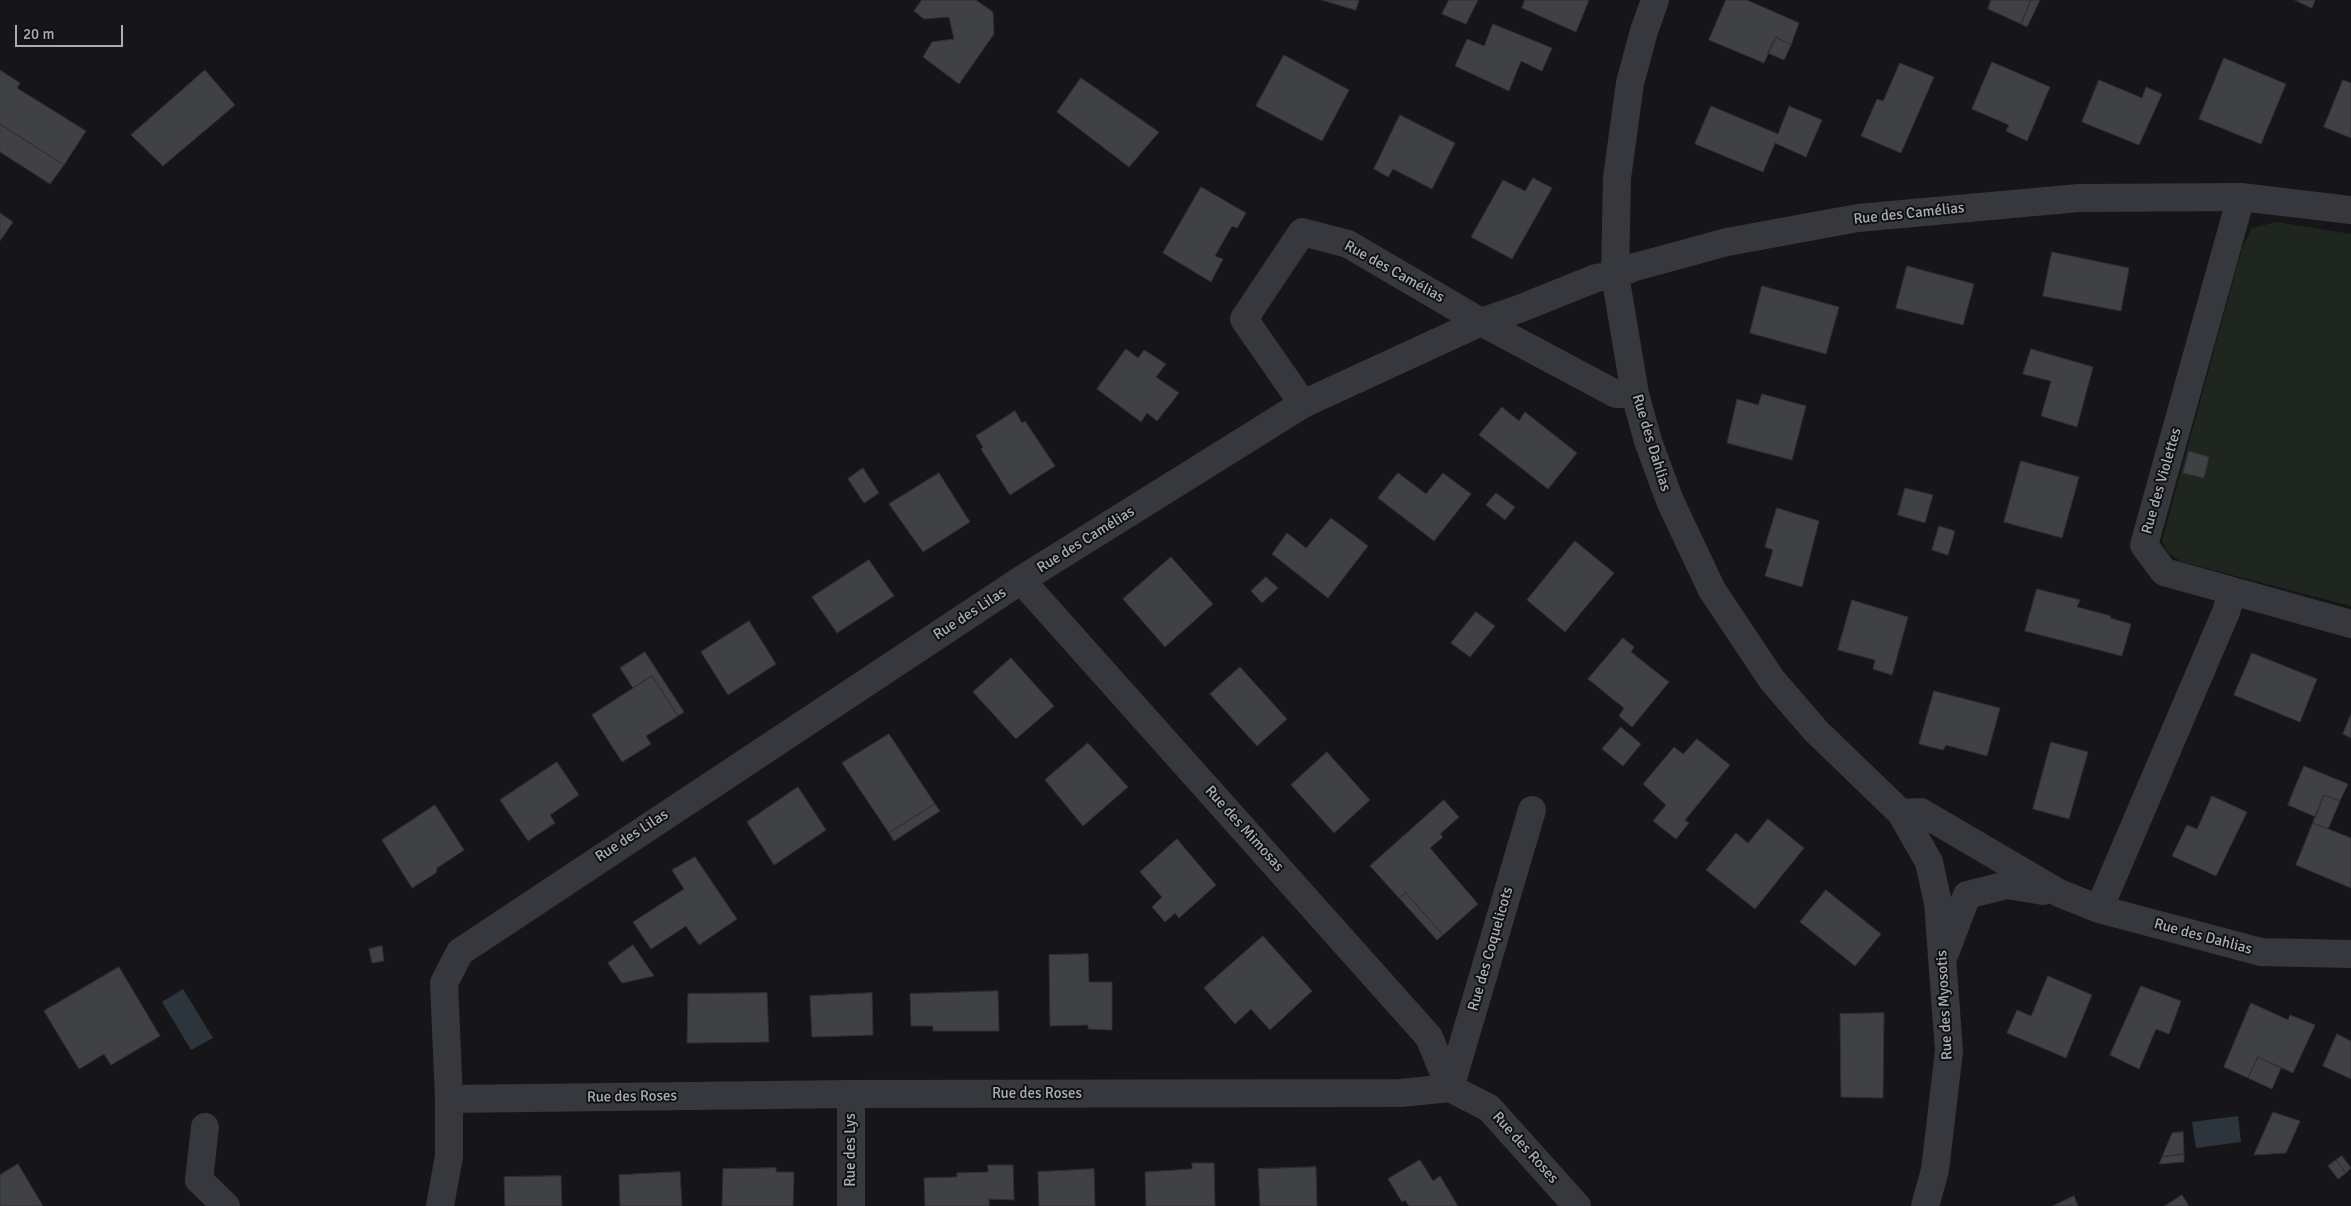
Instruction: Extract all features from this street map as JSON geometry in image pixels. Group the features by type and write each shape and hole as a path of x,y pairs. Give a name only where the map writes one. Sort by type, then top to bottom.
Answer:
{"street":[{"name":"Rue des Dahlias","path":"1655,0 1630,82 1617,178 1615,275 1635,394 1648,441 1670,501 1712,590 1772,680 1816,731 1901,813 1929,862"},
{"name":"Rue des Camélias","path":"1021,580 1304,404 1481,322 1596,278 1615,275 1635,267 1727,242 1858,218 2079,198 2241,197 2351,210"},
{"name":"Rue des Violettes","path":"2241,197 2144,545 2164,572 2351,624"},
{"name":"Rue des Camélias","path":"1304,404 1244,319 1302,232 1348,244 1481,322 1616,394 1635,394"},
{"name":"Rue des Mimosas","path":"1021,580 1429,1037 1450,1088"},
{"name":"Rue des Lilas","path":"440,1206 449,1156 449,1099 444,983 460,952 1021,580"},
{"path":"2099,910 2226,612 2232,591"},
{"name":"Rue des Coquelicots","path":"1450,1088 1532,810"},
{"name":"Rue des Dahlias","path":"1901,813 1921,812 2059,893 2099,910 2260,952 2351,954"},
{"path":"1929,862 1965,838"},
{"name":"Rue des Myosotis","path":"1925,1206 1936,1170 1949,1052 1938,903 1929,862"},
{"name":"Rue des Dahlias","path":"1943,959 1967,895 2007,885 2059,893"},
{"name":"Rue des Roses","path":"449,1099 851,1094 1401,1093 1450,1088 1489,1108 1577,1206"},
{"name":"Rue des Lys","path":"851,1094 851,1206"},
{"path":"205,1127 199,1180 226,1206"}],"shaded area":[{"path":"2277,222 2351,234 2351,606 2182,562 2169,554 2162,541 2242,248 2252,228"},
{"path":"183,989 213,1038 191,1050 162,1002"},
{"path":"2238,1116 2241,1142 2196,1148 2192,1122"}],"building":[{"path":"922,0 976,0 993,12 994,34 959,84 923,57 932,42 954,39 949,17 924,19 914,11"},
{"path":"1322,0 1359,0 1356,10"},
{"path":"1449,0 1478,0 1466,24 1442,14"},
{"path":"1525,0 1589,0 1576,32 1522,8"},
{"path":"1726,0 1747,0 1799,23 1791,45 1776,37 1764,63 1709,40"},
{"path":"1991,0 2031,0 2021,24 1988,9"},
{"path":"2031,0 2040,0 2027,27 2021,24"},
{"path":"2295,0 2315,0 2312,8"},
{"path":"1493,24 1552,48 1542,71 1521,61 1509,91 1455,66 1467,39 1484,46"},
{"path":"1776,37 1791,45 1784,60 1768,53"},
{"path":"1284,55 1349,90 1322,141 1256,106"},
{"path":"2224,58 2286,84 2261,144 2199,119"},
{"path":"1992,62 2050,87 2027,141 2006,131 2009,125 1972,109"},
{"path":"1900,63 1934,77 1901,153 1861,136 1877,99 1883,101"},
{"path":"0,70 20,83 17,88 86,131 64,165 0,124"},
{"path":"205,70 235,105 163,166 131,135"},
{"path":"1081,78 1159,132 1129,167 1057,112"},
{"path":"2099,80 2142,98 2146,87 2162,94 2139,145 2082,122"},
{"path":"2343,80 2351,83 2351,138 2324,127"},
{"path":"1711,106 1778,134 1789,106 1822,120 1806,157 1775,143 1763,172 1695,144"},
{"path":"1400,115 1455,143 1432,189 1393,169 1388,177 1374,169"},
{"path":"0,124 64,165 50,184 0,152"},
{"path":"1533,178 1552,188 1512,259 1471,237 1503,180 1525,191"},
{"path":"1201,187 1246,213 1237,228 1232,226 1215,256 1223,259 1211,282 1163,253"},
{"path":"0,213 13,222 0,241"},
{"path":"2052,252 2129,268 2121,311 2043,296"},
{"path":"1907,266 1974,284 1963,325 1896,308"},
{"path":"1762,286 1839,307 1826,354 1750,333"},
{"path":"1126,349 1138,358 1144,350 1166,364 1156,377 1179,393 1157,421 1147,413 1141,422 1097,389"},
{"path":"2031,349 2093,367 2077,427 2041,416 2051,381 2023,374"},
{"path":"1762,394 1806,406 1792,460 1727,443 1737,399 1758,405"},
{"path":"1502,407 1519,421 1525,412 1577,453 1548,489 1479,435"},
{"path":"1015,411 1022,423 1025,421 1055,466 1010,495 981,449 983,447 976,436"},
{"path":"2189,451 2209,457 2204,478 2183,473"},
{"path":"2021,461 2079,477 2062,538 2004,522"},
{"path":"863,468 879,493 864,503 848,479"},
{"path":"939,473 970,522 923,552 889,504"},
{"path":"1398,473 1426,494 1443,473 1471,494 1434,541 1378,498"},
{"path":"1905,488 1933,495 1925,523 1898,515"},
{"path":"1496,493 1515,507 1505,520 1486,505"},
{"path":"1777,508 1819,521 1802,587 1765,576 1773,550 1765,547"},
{"path":"1331,518 1368,546 1328,598 1272,554 1287,533 1306,548"},
{"path":"1939,526 1955,531 1948,555 1932,550"},
{"path":"1575,541 1614,573 1565,632 1527,600"},
{"path":"1171,557 1213,604 1165,647 1123,599"},
{"path":"869,560 894,596 837,633 812,597"},
{"path":"1266,577 1278,588 1262,603 1251,591"},
{"path":"2037,589 2080,600 2077,607 2111,616 2110,618 2131,624 2122,656 2025,631"},
{"path":"1852,600 1908,617 1892,675 1873,669 1875,660 1838,650"},
{"path":"1476,612 1495,626 1470,657 1451,643"},
{"path":"749,621 776,664 728,695 701,652"},
{"path":"1623,638 1634,647 1631,652 1669,682 1632,727 1619,716 1624,708 1588,679"},
{"path":"645,652 684,712 678,716 652,676 633,688 620,668"},
{"path":"2252,653 2317,679 2300,722 2234,695"},
{"path":"1011,658 1054,706 1016,739 973,692"},
{"path":"1240,667 1287,719 1257,746 1210,694"},
{"path":"652,676 678,716 646,736 651,744 622,762 592,715"},
{"path":"1934,691 2000,708 1987,756 1946,745 1943,750 1919,744"},
{"path":"2351,714 2351,738 2343,734"},
{"path":"1621,727 1641,744 1623,766 1602,749"},
{"path":"889,734 935,804 889,833 842,763"},
{"path":"1697,739 1730,765 1685,820 1689,823 1676,839 1653,821 1666,805 1643,784 1674,747 1683,754"},
{"path":"2051,742 2088,752 2069,819 2033,809"},
{"path":"1088,743 1128,787 1083,826 1045,780"},
{"path":"1327,752 1370,800 1334,833 1291,785"},
{"path":"557,762 579,795 550,815 555,823 528,841 500,800"},
{"path":"2304,766 2348,784 2340,801 2324,795 2316,817 2288,805"},
{"path":"798,787 826,830 774,865 747,822"},
{"path":"2324,795 2340,801 2328,829 2313,823"},
{"path":"2212,796 2247,812 2216,876 2172,856 2187,825 2197,829"},
{"path":"1444,800 1459,817 1440,834 1443,837 1430,848 1478,904 1443,935 1406,893 1399,898 1370,866"},
{"path":"935,804 940,811 894,841 889,833"},
{"path":"435,805 464,850 437,868 436,873 412,888 382,840"},
{"path":"1768,819 1804,848 1755,909 1706,870 1736,833 1748,843"},
{"path":"2313,823 2351,838 2351,888 2296,865"},
{"path":"1177,839 1216,885 1179,918 1175,913 1165,922 1152,907 1162,897 1140,872"},
{"path":"695,857 737,919 699,945 686,926 651,949 633,922 684,889 672,870"},
{"path":"1826,890 1881,934 1855,966 1800,922"},
{"path":"1406,893 1443,935 1437,940 1399,898"},
{"path":"1263,936 1312,991 1270,1030 1251,1009 1235,1024 1204,988"},
{"path":"633,945 654,976 622,983 608,963"},
{"path":"382,946 384,961 372,963 369,949"},
{"path":"1088,954 1089,982 1112,982 1112,1030 1088,1029 1088,1025 1050,1026 1049,955"},
{"path":"119,967 160,1036 111,1065 104,1054 79,1069 44,1011"},
{"path":"2048,976 2092,995 2066,1058 2007,1033 2017,1010 2031,1016"},
{"path":"2141,986 2181,1001 2169,1034 2156,1029 2139,1069 2110,1055"},
{"path":"998,991 999,1031 933,1031 933,1026 911,1026 910,994"},
{"path":"767,993 769,1042 687,1043 688,994"},
{"path":"872,993 873,1035 812,1037 810,996"},
{"path":"2251,1003 2288,1020 2290,1015 2315,1025 2293,1073 2258,1057 2248,1078 2224,1067"},
{"path":"1884,1013 1883,1098 1841,1097 1840,1014"},
{"path":"2337,1034 2351,1041 2351,1079 2323,1066"},
{"path":"2258,1057 2281,1068 2272,1089 2248,1078"},
{"path":"2273,1112 2300,1121 2286,1153 2254,1155"},
{"path":"2183,1132 2184,1154 2162,1157 2172,1133"},
{"path":"2184,1154 2184,1162 2159,1164 2162,1157"},
{"path":"2342,1156 2351,1168 2346,1173 2336,1160"},
{"path":"1420,1160 1433,1181 1440,1176 1458,1206 1409,1206 1405,1200 1402,1202 1388,1179"},
{"path":"2336,1160 2346,1173 2338,1179 2328,1166"},
{"path":"1192,1163 1214,1163 1215,1206 1146,1206 1145,1172 1192,1169"},
{"path":"18,1164 43,1206 0,1206 0,1175"},
{"path":"988,1165 1013,1165 1014,1200 989,1199 989,1206 925,1206 924,1178 957,1177 957,1173 988,1172"},
{"path":"1316,1167 1317,1206 1260,1206 1258,1169"},
{"path":"776,1168 776,1172 794,1172 793,1206 722,1206 723,1169"},
{"path":"1094,1169 1095,1206 1039,1206 1038,1172"},
{"path":"680,1172 682,1206 620,1206 619,1175"},
{"path":"561,1176 562,1206 505,1206 504,1177"},
{"path":"2182,1195 2189,1206 2165,1206"},
{"path":"2074,1196 2078,1206 2053,1206"}]}
